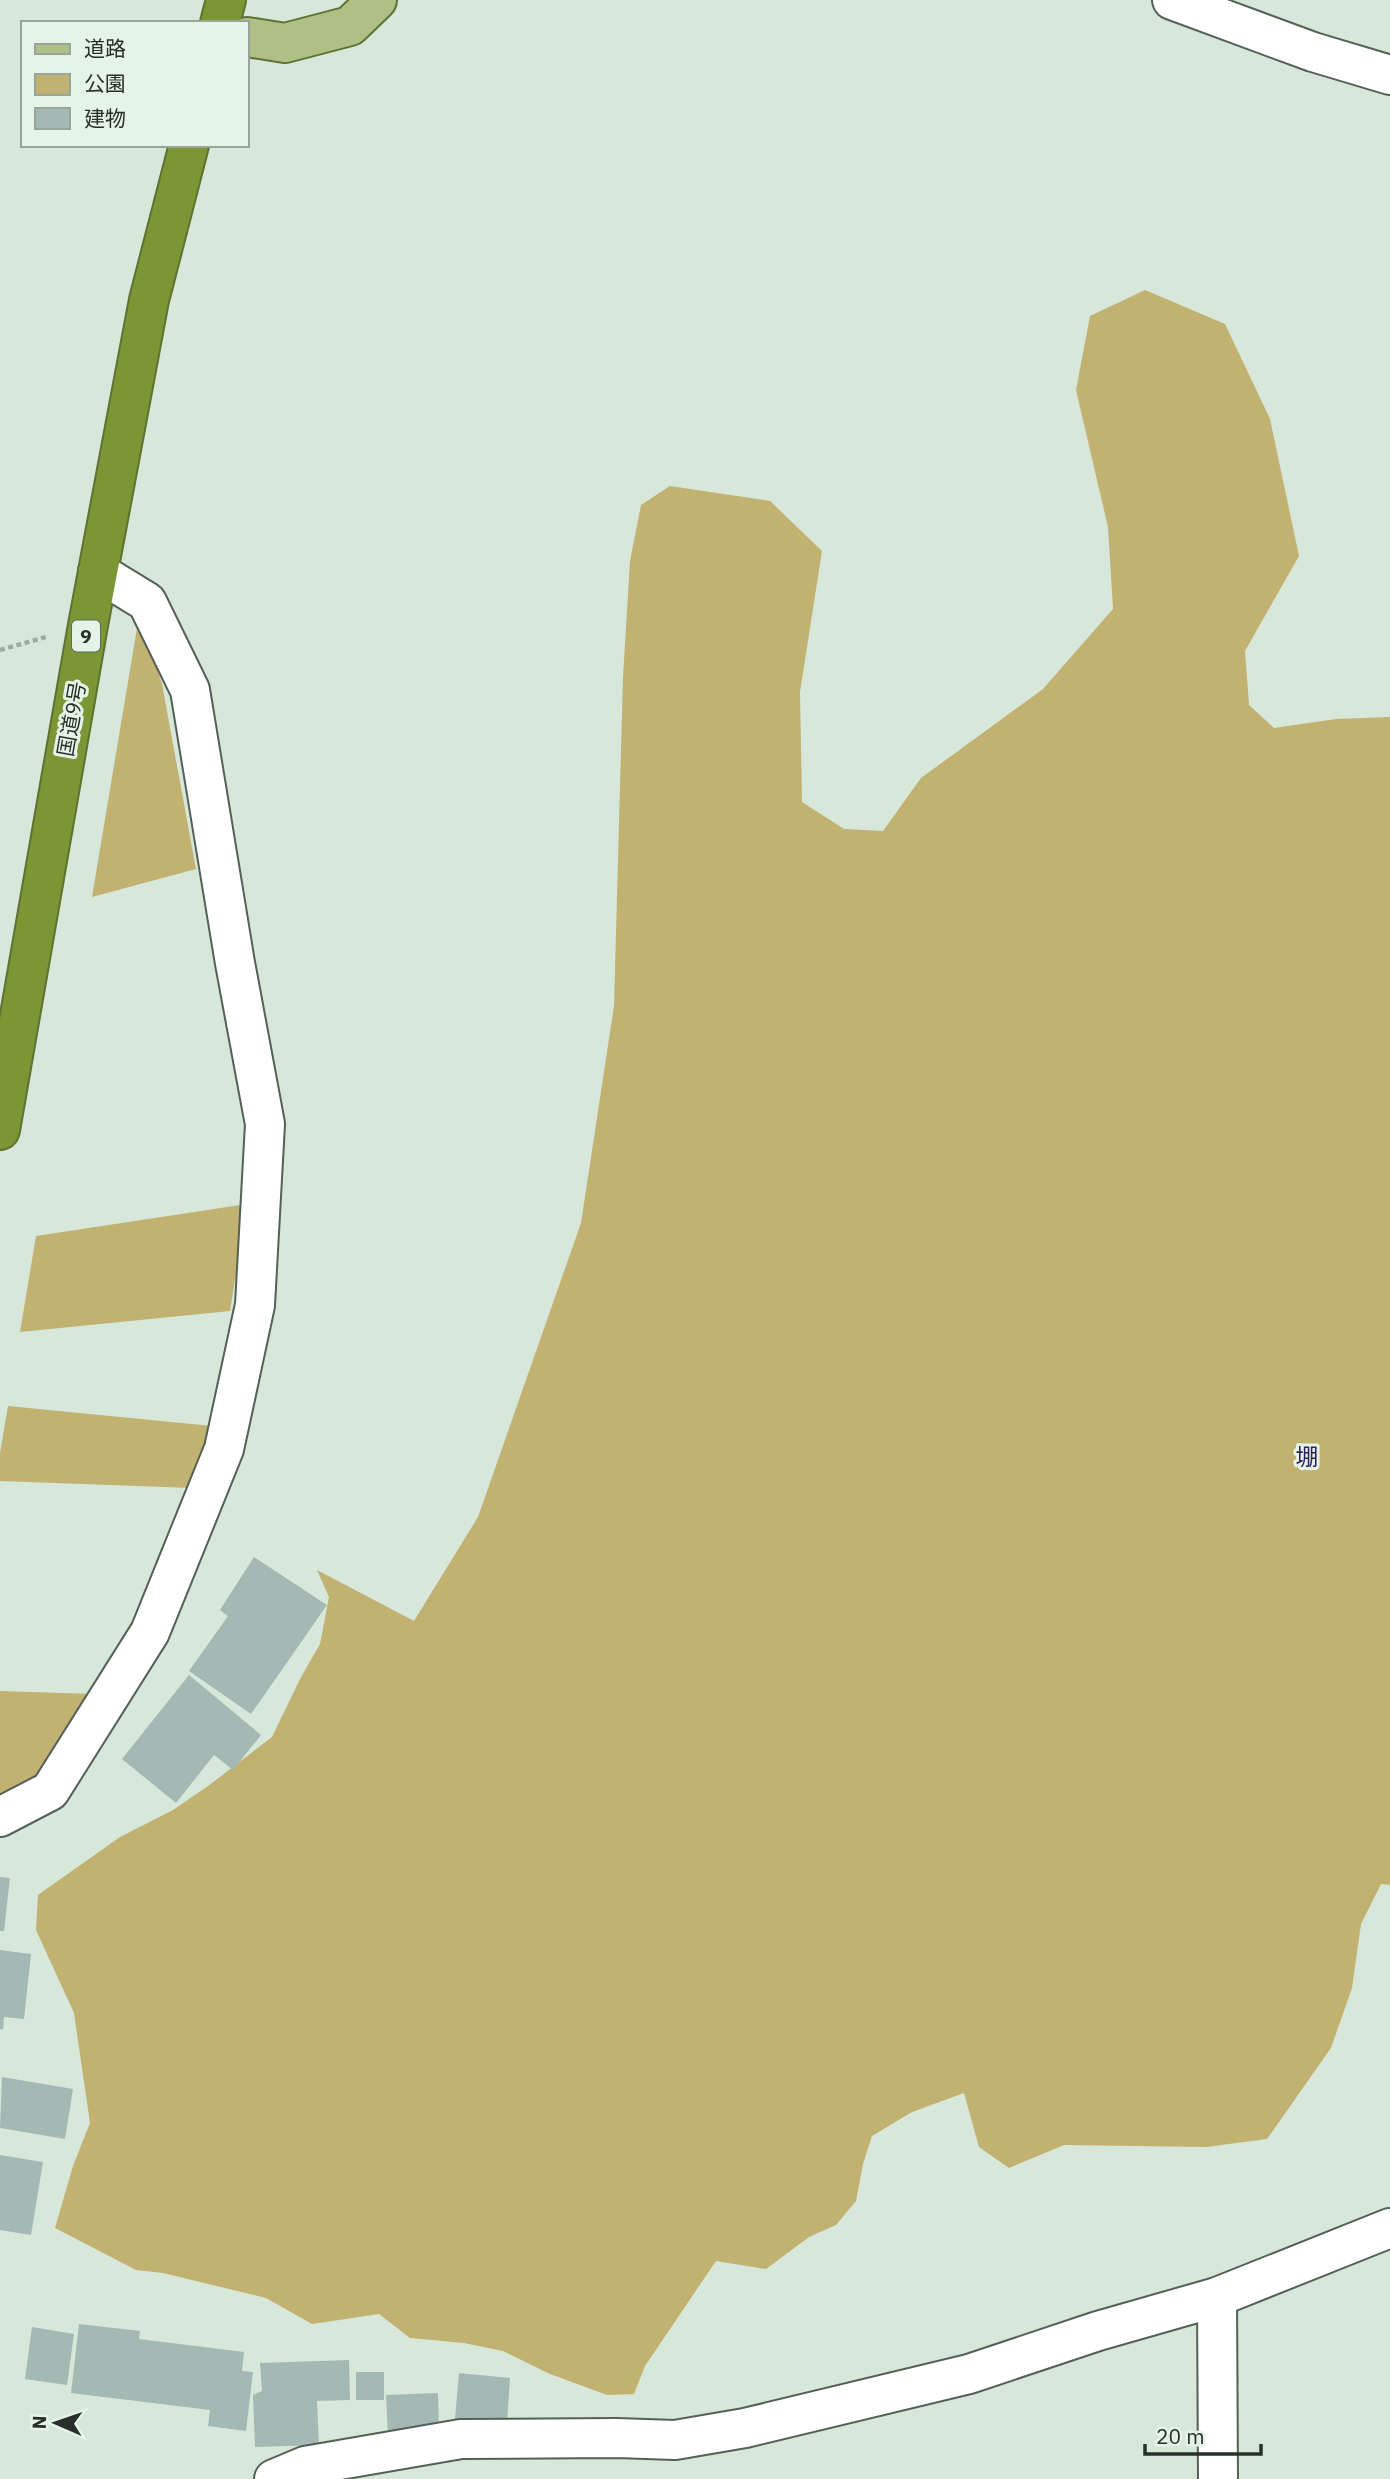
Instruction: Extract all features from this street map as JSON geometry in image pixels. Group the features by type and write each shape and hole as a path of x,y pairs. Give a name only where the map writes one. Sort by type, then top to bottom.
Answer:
{"highway":[{"path":"221,21 226,0"},
{"name":"国道9号","path":"0,1130 98,572 149,300 188,147"}],"main road":[{"path":"248,37 285,43 350,26 377,0"}],"street":[{"path":"1172,0 1312,52 1390,75"},
{"path":"0,1816 50,1791 150,1632 224,1449 255,1306 265,1124 235,963 190,690 147,602 98,572"},
{"path":"274,2479 305,2466 461,2439 675,2440 745,2428 969,2374 1098,2331 1217,2297 1390,2228"},
{"path":"1217,2297 1218,2479"}],"green space":[{"path":"1145,290 1225,324 1270,419 1299,556 1245,651 1249,705 1274,728 1336,719 1390,717 1390,1885 1381,1884 1361,1924 1352,1988 1331,2048 1267,2139 1206,2147 1064,2145 1009,2168 979,2147 964,2093 912,2112 872,2136 856,2201 836,2225 809,2237 766,2269 716,2261 645,2366 634,2394 607,2395 550,2374 503,2351 464,2343 410,2338 379,2314 312,2324 266,2298 163,2273 136,2270 55,2228 73,2166 90,2123 74,2013 36,1930 38,1895 120,1837 173,1810 272,1737 320,1644 329,1597 317,1570 414,1621 478,1517 581,1223 614,1006 623,677 630,561 641,505 670,486 770,501 822,551 800,692 802,802 844,829 883,831 921,778 1043,689 1113,609 1108,527 1076,390 1090,316"},
{"path":"139,616 162,684 196,869 92,897"},
{"path":"247,1204 230,1311 20,1332 36,1236"},
{"path":"8,1406 212,1426 192,1488 0,1481 0,1453"},
{"path":"0,1691 94,1694 38,1787 0,1800"}],"building":[{"path":"254,1557 327,1605 251,1714 189,1671 228,1616 220,1610"},
{"path":"189,1675 261,1735 233,1770 214,1755 176,1803 122,1759"},
{"path":"0,1877 10,1878 4,1931 0,1931"},
{"path":"0,1950 31,1954 24,2019 4,2017 3,2030 0,2029"},
{"path":"2,2077 73,2089 65,2139 0,2128"},
{"path":"0,2155 43,2162 31,2235 0,2230"},
{"path":"79,2324 140,2331 139,2339 244,2352 242,2371 253,2372 246,2431 208,2426 210,2410 71,2393"},
{"path":"32,2327 74,2334 67,2385 25,2379"},
{"path":"349,2360 350,2400 317,2401 319,2445 255,2447 253,2395 262,2391 260,2363"},
{"path":"356,2372 384,2372 384,2400 356,2400"},
{"path":"459,2373 510,2378 507,2423 455,2419"},
{"path":"438,2393 439,2433 388,2435 386,2395"}],"district":[{"name":"堋","path":"1307,1457"}]}
